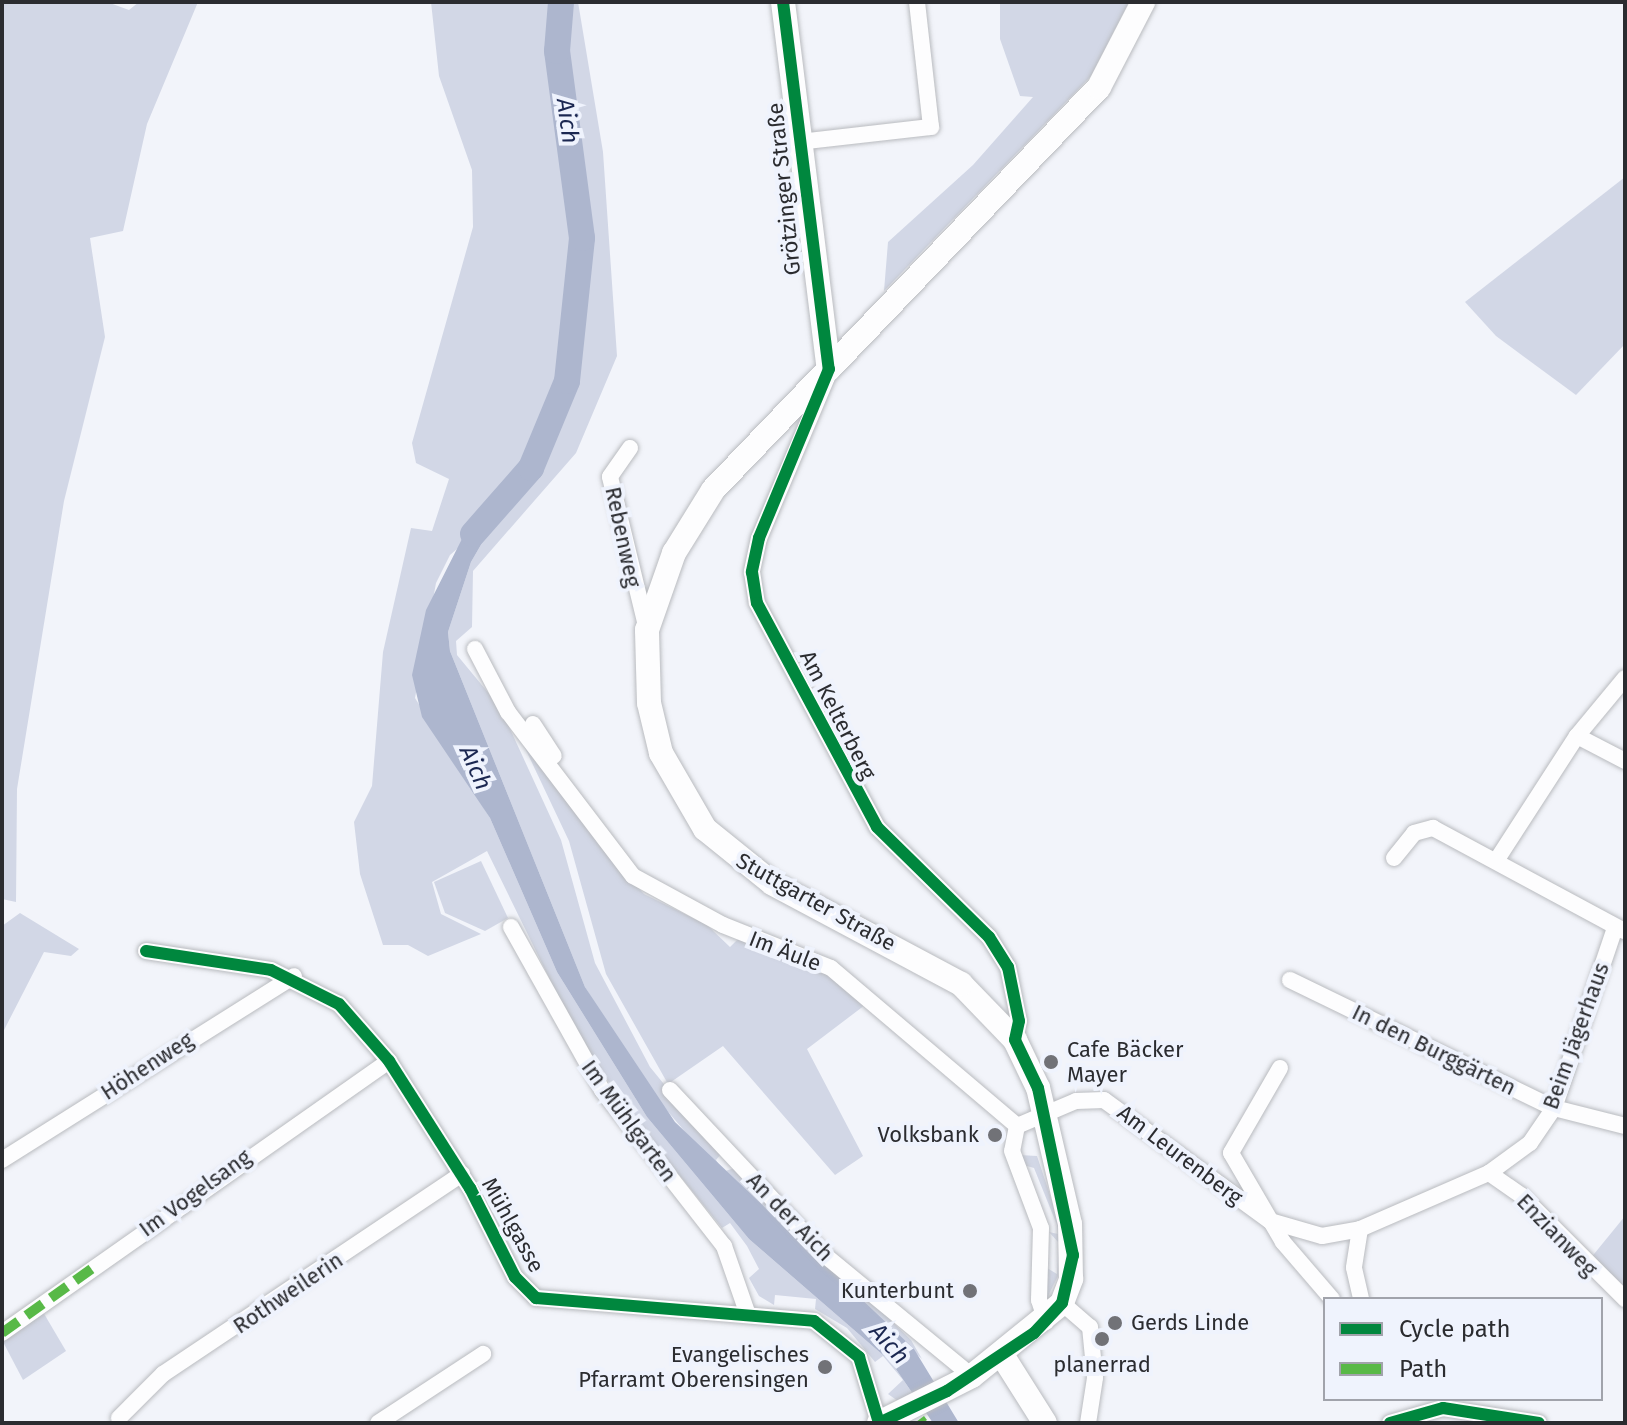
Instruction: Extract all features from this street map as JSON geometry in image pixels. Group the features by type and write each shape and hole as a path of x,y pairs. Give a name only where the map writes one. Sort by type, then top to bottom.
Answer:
{"main road":[{"name":"Grötzinger Straße","path":"783,2 829,369"},
{"name":"Stuttgarter Straße","path":"879,1423 947,1391 965,1367 1002,1355 1046,1322 1062,1303 1073,1247 1043,1117 1015,1040 961,984 772,883 705,829 661,753 649,703 647,630 692,519 829,369 1099,87 1143,2"},
{"path":"1002,1355 1045,1423"}],"street":[{"path":"799,142 931,127 917,2"},
{"name":"Am Kelterberg","path":"829,369 759,538 752,572 757,603 877,827 989,937 1008,967 1018,1006 1015,1040"},
{"name":"Rebenweg","path":"630,448 610,477 647,630"},
{"name":"Im Äule","path":"475,649 508,712 573,793"},
{"path":"1496,861 1577,736 1625,678"},
{"name":"Im Äule","path":"533,724 573,793 618,859 649,887 831,968 1017,1126"},
{"path":"1577,736 1625,761"},
{"path":"1394,858 1414,833 1433,828 1620,930"},
{"name":"Im Mühlgarten","path":"511,927 602,1090 724,1246 747,1312"},
{"name":"Beim Jägerhaus","path":"1360,1229 1489,1173 1530,1143 1554,1108 1620,930"},
{"name":"Mühlgasse","path":"146,951 294,976 339,1004 389,1061 462,1174 515,1277 536,1298 559,1305 747,1312 814,1321 846,1341 866,1374 879,1423"},
{"name":"Höhenweg","path":"2,1160 294,976"},
{"name":"In den Burggärten","path":"1290,980 1554,1108 1625,1126"},
{"name":"Im Vogelsang","path":"3,1329 389,1061"},
{"path":"1270,1221 1231,1153 1280,1068"},
{"name":"An der Aich","path":"670,1090 827,1257 917,1337 965,1367"},
{"name":"Am Leurenberg","path":"1043,1117 1076,1101 1120,1107 1270,1221 1330,1297"},
{"path":"1043,1117 1017,1126 1012,1151 1041,1228 1039,1300 1046,1322"},
{"name":"Enzianweg","path":"1489,1173 1522,1196 1625,1299"},
{"name":"Rothweilerin","path":"119,1418 163,1374 462,1174"},
{"name":"Am Leurenberg","path":"1270,1221 1322,1236 1360,1229"},
{"path":"1360,1229 1354,1268 1361,1297"},
{"path":"1062,1303 1090,1327 1095,1378 1088,1423"},
{"path":"378,1423 483,1354"},
{"path":"1390,1423 1408,1405 1455,1408 1539,1423"}],"shaded area":[{"path":"2,2 107,2 129,10 139,2 198,2 147,124 123,231 90,238 105,337 64,501 17,789 16,902 2,899"},
{"path":"431,2 578,2 603,152 617,356 576,453 473,571 472,627 456,641 457,655 500,707 561,840 595,963 650,1067 721,1154 716,1160 723,1172 641,1080 585,987 450,651 448,632 471,562 500,512 450,555 436,583 415,698 490,818 557,972 647,1117 749,1239 891,1362 913,1394 898,1401 888,1394 903,1380 883,1356 875,1362 847,1328 815,1309 816,1299 775,1295 774,1305 759,1296 749,1278 759,1269 747,1246 730,1223 722,1228 639,1125 580,1041 487,851 432,882 441,914 481,934 428,956 408,945 383,945 360,874 354,822 372,786 383,652 411,528 432,531 449,479 416,463 412,443 473,227 472,170 439,76"},
{"path":"1000,2 1129,2 1091,76 884,291 888,242 973,165 1033,97 1020,96 1000,39"},
{"path":"1625,177 1625,344 1576,395 1496,336 1465,302"},
{"path":"516,729 602,849 644,894 707,925 730,947 739,938 822,969 865,1005 807,1049 863,1156 835,1175 723,1046 668,1084 606,974 569,841"},
{"path":"481,861 508,918 485,931 445,913 434,882"},
{"path":"20,913 79,949 71,956 44,952 2,1034 2,926"},
{"path":"1019,1155 1037,1156 1060,1225 1058,1276 1046,1300 1047,1268 1057,1274 1059,1243 1049,1232 1058,1234 1057,1225 1034,1168 1023,1165"},
{"path":"734,1168 911,1340 922,1359 723,1172"},
{"path":"1625,1216 1625,1290 1590,1259"},
{"path":"43,1312 66,1351 23,1380 2,1340"}],"water":[{"path":"495,508 500,512 471,562 448,632 450,651 585,987 675,1122 914,1349 959,1423 933,1423 891,1362 749,1239 647,1117 557,972 490,818 422,717 412,675 426,610 466,531"}],"waterway":[{"name":"Aich","path":"473,534 531,468 567,381 582,238 557,51 561,2"}],"marked path":[{"path":"2,1333 97,1265"},
{"path":"920,1419 923,1423"}],"cycle path":[{"path":"783,2 829,369 759,538 752,572 757,603 877,827 989,937 1008,967 1019,1021 1015,1040 1038,1088 1073,1255 1062,1303 1034,1333 947,1391 879,1423"},
{"path":"146,951 271,970 339,1004 389,1061 470,1188 515,1277 536,1298 814,1321 859,1357 879,1423"},
{"path":"1390,1423 1443,1408 1539,1423"}],"place":[{"name":"Cafe Bäcker Mayer","path":"1051,1062"},
{"name":"Volksbank","path":"995,1135"},
{"name":"Kunterbunt","path":"970,1291"},
{"name":"Gerds Linde","path":"1115,1323"},
{"name":"planerrad","path":"1102,1339"},
{"name":"Evangelisches Pfarramt Oberensingen","path":"825,1367"}]}
